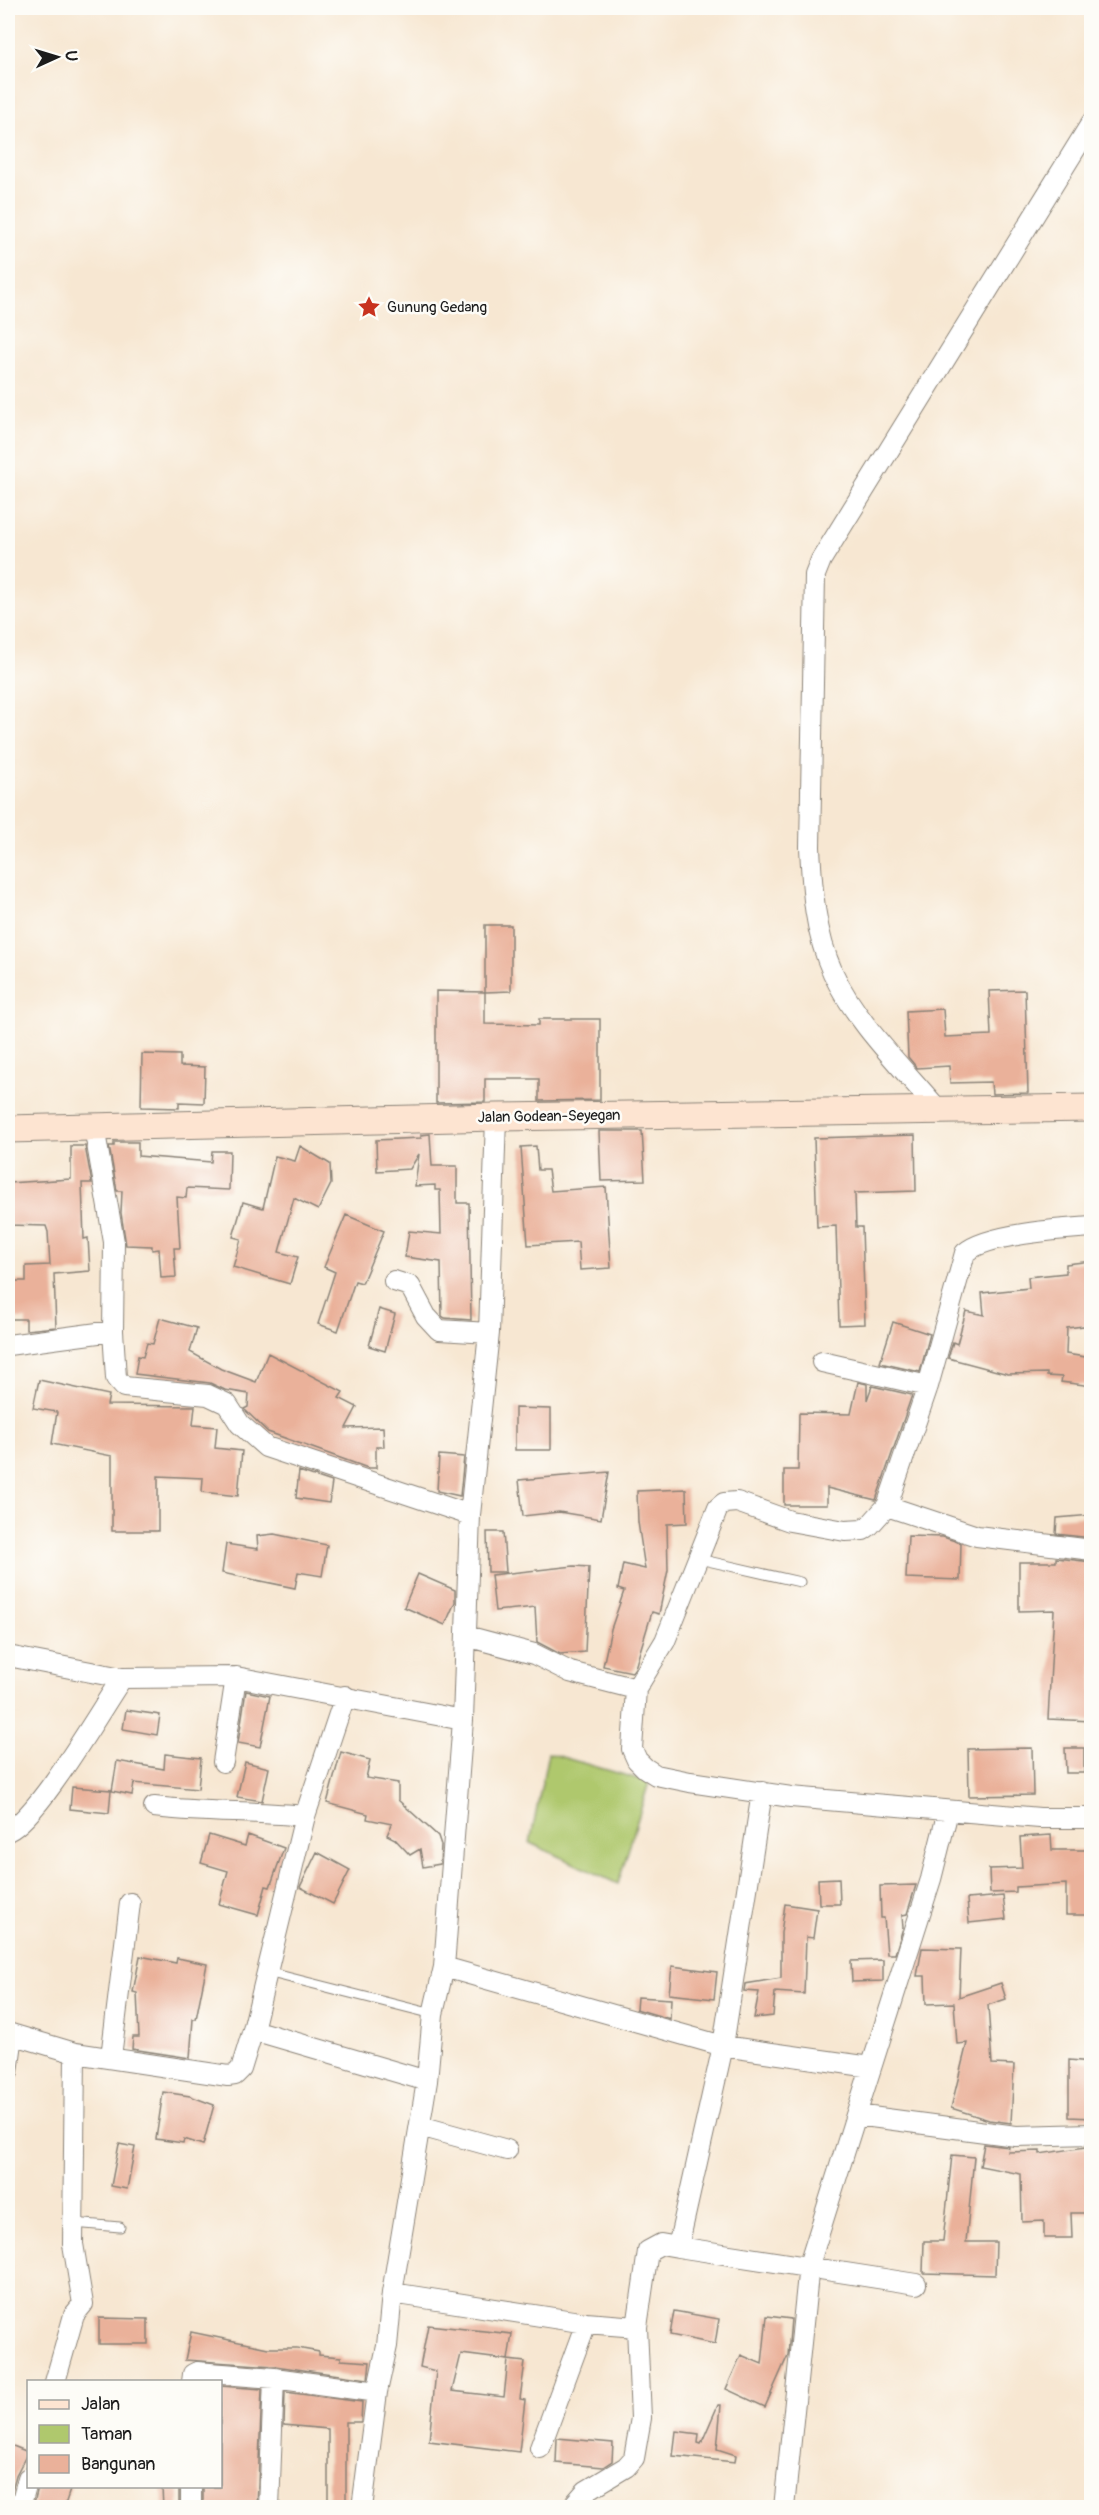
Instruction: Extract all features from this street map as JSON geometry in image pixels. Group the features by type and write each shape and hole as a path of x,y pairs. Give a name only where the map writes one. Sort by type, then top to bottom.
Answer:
{"main road":[{"name":"Jalan Godean-Seyegan","path":"8,1129 496,1117 1092,1108"}],"street":[{"path":"940,1112 854,1008 833,974 823,946 812,884 810,847 815,575 820,560 1092,122"},
{"path":"362,2508 377,2391 387,2346 392,2293 427,2081 433,2014 444,1968 463,1720 470,1515 489,1334 496,1117"},
{"path":"94,1127 114,1242 116,1378 124,1388 208,1395 227,1404 240,1424 266,1447 470,1515"},
{"path":"1092,1227 1007,1238 975,1246 965,1253 928,1386 887,1506 866,1527 852,1531 790,1521 737,1502 724,1503 718,1508 665,1641 636,1689 632,1749 637,1760 645,1767 669,1778 762,1792 948,1811 1040,1818 1092,1818"},
{"path":"394,1281 410,1286 426,1316 439,1330 489,1334"},
{"path":"8,1345 114,1331"},
{"path":"822,1362 928,1386"},
{"path":"887,1506 977,1536 1092,1550"},
{"path":"466,1636 534,1654 570,1672 636,1689"},
{"path":"8,1656 122,1678 236,1677 463,1720"},
{"path":"223,1762 236,1677"},
{"path":"8,1831 22,1821 63,1768 122,1678"},
{"path":"8,2072 10,2034 75,2053 228,2076 235,2075 241,2069 253,2030 305,1816 345,1696"},
{"path":"678,2247 723,2046 762,1792"},
{"path":"154,1807 177,1810 253,1810 305,1816"},
{"path":"784,2508 809,2265 931,1879 948,1811"},
{"path":"111,2057 130,1903"},
{"path":"444,1968 723,2046 871,2067"},
{"path":"253,2030 427,2081"},
{"path":"56,2380 74,2314 83,2304 73,2244 75,2053"},
{"path":"855,2115 1016,2136 1092,2134"},
{"path":"420,2126 507,2150"},
{"path":"571,2508 586,2491 626,2467 634,2458 641,2418 637,2327 648,2252 661,2244 809,2265 916,2284"},
{"path":"392,2293 586,2323 637,2327"},
{"path":"540,2448 586,2323"},
{"path":"192,2380 193,2374 198,2372 274,2378 377,2391"},
{"path":"269,2508 274,2378"},
{"path":"20,2508 27,2482"},
{"path":"191,2488 191,2508"}],"lane":[{"path":"699,1559 800,1582"},
{"path":"267,1972 433,2014"},
{"path":"74,2223 120,2227"}],"green space":[{"path":"548,1753 649,1782 618,1884 530,1843"}],"building":[{"path":"485,925 511,925 511,991 485,992"},
{"path":"1025,990 1028,1093 992,1094 991,1082 950,1083 949,1066 917,1068 908,1057 906,1011 943,1009 945,1037 991,1035 989,991"},
{"path":"436,991 485,992 485,1024 539,1025 539,1019 600,1019 600,1100 539,1101 539,1079 485,1079 485,1102 436,1103"},
{"path":"142,1054 180,1055 180,1066 205,1067 204,1103 179,1102 179,1108 141,1107"},
{"path":"599,1131 642,1131 645,1180 601,1181"},
{"path":"430,1134 432,1166 457,1166 457,1203 469,1203 471,1320 442,1316 441,1262 405,1257 409,1231 441,1234 440,1190 435,1190 435,1185 415,1186 419,1154 410,1169 377,1171 376,1140 421,1138 421,1135"},
{"path":"915,1135 916,1191 855,1193 856,1227 862,1227 865,1324 839,1325 836,1226 817,1227 814,1138"},
{"path":"114,1142 138,1142 138,1156 211,1162 212,1151 230,1151 229,1190 187,1188 186,1198 177,1197 180,1248 174,1248 176,1277 161,1278 159,1249 152,1250 152,1246 126,1245 121,1213 122,1191 117,1191 109,1146 114,1146"},
{"path":"71,1146 85,1146 92,1183 82,1183 84,1239 88,1238 90,1271 54,1274 56,1327 26,1330 26,1319 8,1319 8,1281 26,1281 26,1266 50,1265 48,1232 46,1226 8,1225 8,1183 71,1179"},
{"path":"300,1146 330,1164 331,1184 318,1210 294,1198 279,1252 298,1257 290,1284 233,1267 241,1239 233,1237 243,1202 263,1208 275,1156 295,1161"},
{"path":"536,1146 538,1170 548,1170 551,1191 606,1187 611,1268 580,1270 578,1242 528,1245 521,1147"},
{"path":"346,1215 384,1231 362,1283 355,1281 338,1331 318,1324 335,1272 324,1267"},
{"path":"1092,1261 1092,1325 1067,1328 1066,1354 1092,1358 1092,1386 1061,1382 1062,1377 1047,1376 1047,1373 1008,1374 948,1358 953,1342 957,1344 966,1311 984,1315 982,1293 1029,1288 1028,1277 1066,1273 1066,1264"},
{"path":"379,1309 395,1314 385,1351 369,1346"},
{"path":"160,1318 197,1328 190,1352 221,1369 256,1382 268,1353 343,1392 339,1398 357,1407 346,1428 383,1427 384,1447 376,1447 376,1468 368,1468 268,1432 244,1409 248,1407 249,1394 225,1390 210,1383 135,1374 138,1356 143,1357 147,1343 153,1344"},
{"path":"893,1322 930,1334 920,1372 880,1363"},
{"path":"39,1380 109,1395 107,1405 195,1406 193,1425 217,1427 215,1448 242,1451 238,1496 202,1492 203,1478 158,1476 158,1531 112,1531 112,1456 52,1444 57,1412 33,1408"},
{"path":"858,1382 867,1384 867,1400 872,1386 912,1395 876,1500 827,1488 827,1505 784,1505 784,1470 798,1470 799,1413 851,1414"},
{"path":"515,1408 551,1409 551,1450 515,1450"},
{"path":"439,1455 464,1457 460,1496 437,1491"},
{"path":"299,1471 332,1482 329,1503 296,1498"},
{"path":"609,1472 601,1519 559,1512 523,1516 519,1480"},
{"path":"686,1489 687,1523 667,1524 668,1570 659,1614 652,1612 635,1668 632,1672 603,1666 611,1629 624,1591 618,1589 623,1564 645,1569 638,1522 637,1491"},
{"path":"1092,1515 1092,1538 1056,1534 1057,1518"},
{"path":"487,1532 503,1532 506,1572 488,1572"},
{"path":"274,1534 327,1545 322,1576 298,1572 295,1588 222,1573 226,1544 258,1549 257,1536"},
{"path":"908,1536 943,1537 961,1543 960,1580 906,1578"},
{"path":"1056,1558 1092,1562 1092,1721 1048,1719 1054,1610 1019,1611 1019,1562 1056,1562"},
{"path":"574,1566 589,1567 585,1652 560,1654 537,1642 535,1607 495,1611 491,1575"},
{"path":"418,1574 455,1590 455,1602 445,1625 404,1607"},
{"path":"246,1691 270,1696 260,1747 238,1743"},
{"path":"126,1710 160,1715 157,1735 123,1729"},
{"path":"1032,1748 1033,1795 969,1796 968,1749"},
{"path":"1065,1748 1084,1748 1084,1773 1066,1773"},
{"path":"341,1752 370,1760 366,1778 398,1783 398,1800 438,1836 441,1845 440,1864 423,1867 420,1849 410,1855 395,1839 387,1835 392,1824 367,1819 368,1814 327,1803"},
{"path":"165,1754 201,1758 198,1789 134,1783 132,1795 112,1791 117,1761 164,1769"},
{"path":"245,1762 269,1768 262,1801 237,1797"},
{"path":"72,1787 111,1790 109,1813 70,1809"},
{"path":"209,1835 245,1846 248,1835 284,1848 270,1887 266,1886 258,1915 219,1904 228,1871 201,1863"},
{"path":"1051,1835 1052,1850 1092,1850 1092,1915 1066,1915 1066,1884 1016,1887 1016,1892 990,1893 989,1869 1022,1868 1020,1837"},
{"path":"317,1852 350,1870 333,1904 300,1887"},
{"path":"839,1878 840,1904 819,1904 818,1879"},
{"path":"916,1885 907,1914 902,1915 903,1928 895,1954 887,1954 884,1918 881,1918 880,1886"},
{"path":"1003,1896 1006,1919 969,1923 967,1899"},
{"path":"785,1904 817,1909 813,1938 806,1937 804,1994 775,1992 773,2016 754,2018 759,1992 744,1991 745,1984 781,1978 781,1933"},
{"path":"922,1948 961,1949 959,1997 1001,1983 1006,1999 988,2005 992,2064 1014,2065 1011,2123 989,2120 951,2108 967,2043 957,2044 954,2003 926,2004 925,1976 917,1976"},
{"path":"140,1956 176,1963 177,1958 207,1964 196,2019 193,2019 190,2058 132,2049 133,2037 139,2037 137,1993 133,1992"},
{"path":"883,1960 883,1981 852,1982 851,1961"},
{"path":"672,1966 717,1972 714,1999 669,1994"},
{"path":"637,1997 671,1999 670,2019 636,2009"},
{"path":"1069,2060 1092,2062 1092,2118 1069,2117"},
{"path":"163,2092 190,2096 214,2105 203,2145 184,2139 183,2143 156,2139"},
{"path":"119,2144 135,2147 127,2189 111,2186"},
{"path":"984,2144 1009,2147 1008,2152 1040,2151 1040,2154 1092,2146 1092,2213 1071,2213 1072,2238 1044,2238 1044,2221 1022,2222 1021,2174 980,2166"},
{"path":"952,2155 974,2157 966,2242 996,2242 995,2275 923,2273 924,2241 943,2241"},
{"path":"674,2311 719,2319 715,2344 670,2335"},
{"path":"767,2316 791,2319 788,2355 765,2407 726,2389 741,2355 762,2364"},
{"path":"99,2318 148,2319 148,2344 99,2344"},
{"path":"428,2325 512,2334 508,2360 525,2362 520,2399 525,2400 519,2452 429,2441 436,2371 420,2367","holes":["461,2354 508,2360 504,2397 452,2391"]},
{"path":"191,2332 268,2348 297,2348 319,2352 319,2355 341,2357 341,2360 370,2362 368,2379 275,2366 185,2360"},
{"path":"222,2386 262,2389 257,2508 203,2508 203,2488 222,2488"},
{"path":"285,2392 362,2402 361,2422 346,2422 346,2508 328,2508 328,2429 284,2425"},
{"path":"718,2405 721,2405 717,2449 736,2455 735,2462 673,2456 676,2431 699,2434 698,2443 701,2444"},
{"path":"557,2438 613,2443 612,2461 603,2467 556,2463"},
{"path":"8,2444 27,2452 16,2475 9,2501"},
{"path":"38,2488 71,2488 64,2508 33,2507"},
{"path":"162,2488 179,2488 179,2508 163,2508"}],"place":[{"name":"Gunung Gedang","path":"369,307"}]}
